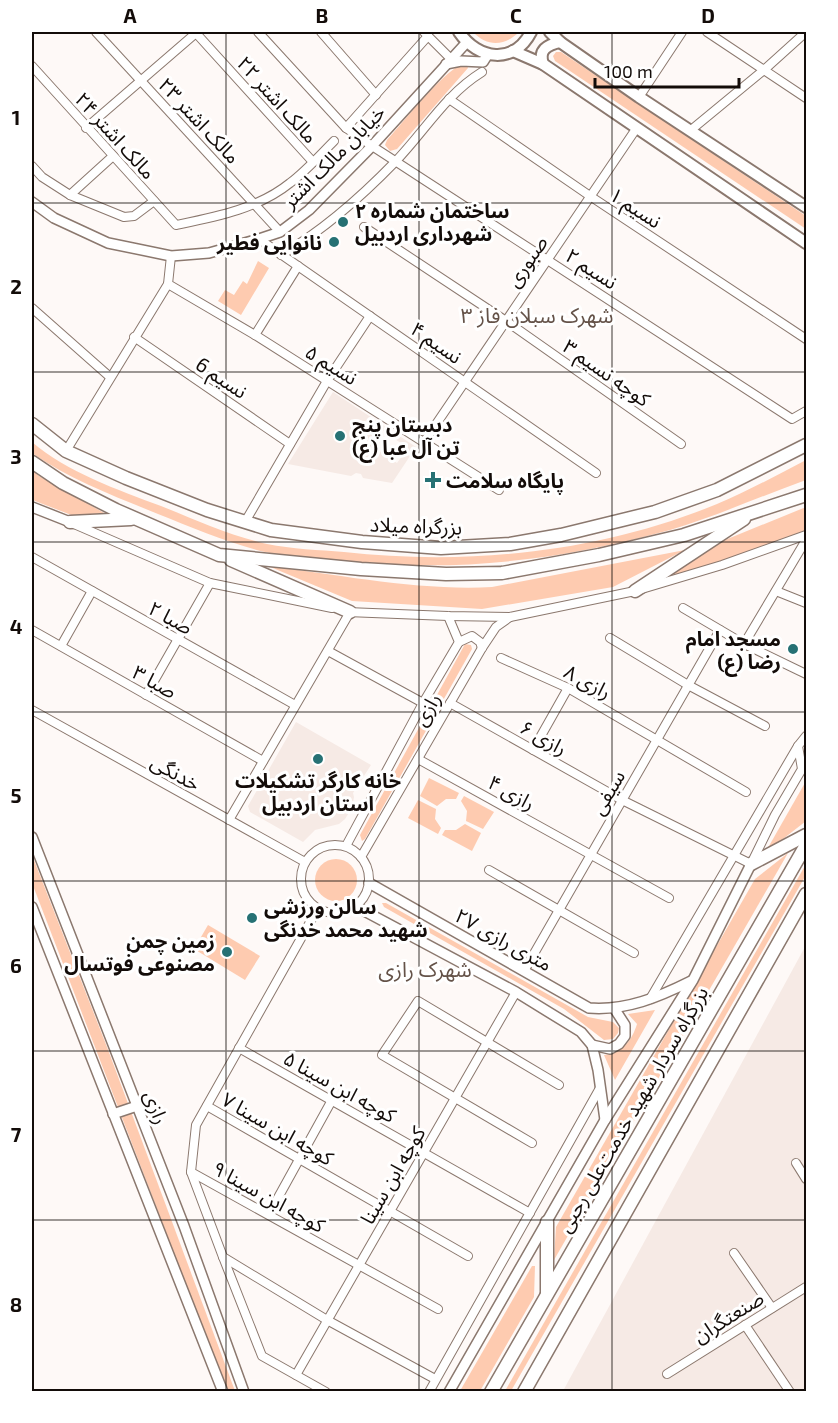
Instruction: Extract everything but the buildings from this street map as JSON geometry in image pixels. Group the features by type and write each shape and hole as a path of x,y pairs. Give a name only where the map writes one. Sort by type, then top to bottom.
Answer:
{"highway":[{"name":"بزرگراه میلاد","path":"32,424 66,451 126,478 207,510 271,530 362,542 441,548 510,544 561,535 655,512 717,490 807,445"},
{"path":"32,462 63,483 116,510 351,612"},
{"path":"219,555 361,569 502,573 578,559 684,535 758,509 807,495"},
{"path":"635,591 758,509"},
{"path":"70,522 136,518"},
{"path":"751,864 807,835"},
{"name":"بزرگراه سردار شهید خدمت‌علی رجبی","path":"491,1392 807,845"},
{"path":"524,1392 807,894"},
{"path":"547,1222 547,1294"}],"main road":[{"path":"459,32 466,42 477,50 501,55 523,44 531,32"},
{"path":"550,32 560,42 639,97 807,207"},
{"path":"543,64 541,55 543,50 551,44 560,42"},
{"path":"513,51 543,64 807,243"}],"street":[{"name":"مالک اشتر ۲۳","path":"96,32 280,232"},
{"path":"86,128 196,32"},
{"name":"مالک اشتر ۲۲","path":"196,32 313,162"},
{"name":"نسیم ۲","path":"258,32 346,128 372,146 792,419 807,411"},
{"path":"321,32 376,95"},
{"path":"639,97 682,32"},
{"path":"707,32 807,98"},
{"path":"691,130 807,32"},
{"path":"346,128 426,34 448,62 483,62 488,54"},
{"name":"خیابان مالک اشتر","path":"32,202 63,223 108,243 171,256 208,253 280,232 309,210 372,146 466,42"},
{"name":"مالک اشتر ۲۴","path":"32,66 176,225 228,214 255,204"},
{"path":"281,255 324,227 396,161 463,84 482,72"},
{"name":"نسیم ۱","path":"449,99 590,196 807,339"},
{"name":"صبوری","path":"424,442 636,129"},
{"path":"255,204 289,185 334,141"},
{"path":"70,195 112,156"},
{"path":"32,166 42,177 70,195 124,217 134,216 154,201"},
{"name":"کوچه نسیم ۳","path":"364,227 506,321 681,444"},
{"name":"نسیم ۴","path":"259,239 596,473"},
{"path":"66,451 168,284 171,256"},
{"path":"255,335 298,266"},
{"name":"نسیم ۵","path":"168,284 255,335 499,490"},
{"path":"32,308 110,378"},
{"path":"245,522 327,381 370,316"},
{"name":"نسیم 6","path":"134,337 290,444"},
{"path":"32,507 210,583 351,612 448,616 510,617 635,591 722,565 807,535"},
{"path":"744,644 807,540"},
{"name":"صبا ۲","path":"32,557 295,705"},
{"path":"146,695 210,583"},
{"path":"61,646 92,591"},
{"path":"776,591 807,603"},
{"path":"683,608 744,644 807,674"},
{"path":"229,820 351,612"},
{"path":"448,616 459,642 472,636 480,642 482,648"},
{"name":"رازی","path":"361,857 482,648 496,627 510,617"},
{"name":"صبا ۳","path":"32,630 263,761"},
{"name":"سیفی","path":"524,971 720,630"},
{"path":"609,639 765,726"},
{"name":"رازی","path":"346,846 423,703 459,642"},
{"path":"328,651 423,703"},
{"name":"رازی ۸","path":"501,658 568,688 746,792"},
{"path":"533,750 568,688"},
{"name":"رازی ۶","path":"450,703 622,800 751,864"},
{"name":"خدنگی","path":"32,710 305,862"},
{"path":"650,999 798,746 807,736"},
{"path":"449,1392 605,1120 693,980 775,815 802,769 798,746"},
{"name":"رازی ۴","path":"418,759 669,898"},
{"name":"رازی","path":"32,837 137,1106 244,1392"},
{"path":"334,844 346,846 361,857 366,865 369,884 355,906 337,913 327,912 309,902 301,883 301,872 312,853 334,844"},
{"path":"489,870 634,953"},
{"name":"۲۷ متری رازی","path":"369,884 589,1008 614,1008"},
{"name":"۲۷ متری رازی","path":"355,906 516,992 581,1032 592,1045"},
{"path":"32,907 223,1392"},
{"path":"239,1048 318,908"},
{"path":"605,1120 592,1045 610,1049 619,1044 625,1036 625,1025 614,1008 650,999 693,980"},
{"name":"کوچه ابن سینا","path":"296,1375 516,992"},
{"path":"532,1143 382,1055 418,1001 559,1085"},
{"name":"کوچه ابن سینا ۵","path":"239,1048 530,1213"},
{"name":"کوچه ابن سینا ۷","path":"239,1048 207,1106 468,1256"},
{"path":"429,1392 600,1088"},
{"path":"269,1214 332,1100"},
{"path":"113,1114 137,1106"},
{"name":"کوچه ابن سینا ۹","path":"207,1106 196,1125 191,1172 438,1309"},
{"path":"796,1164 807,1179"},
{"path":"191,1172 262,1356 326,1392"},
{"path":"734,1253 772,1308"},
{"path":"223,1257 327,1320 435,1379"},
{"name":"صنعتگران","path":"667,1374 807,1287"},
{"path":"745,1325 790,1392"}],"shaded area":[{"path":"473,32 519,32 508,40 496,43 484,40"},
{"path":"556,52 561,52 806,216 806,229 555,61 553,56"},
{"path":"466,63 468,68 397,149 390,151 385,145 387,140 448,73"},
{"path":"258,261 269,268 241,315 218,301 225,290 234,295 243,281 247,284"},
{"name":"دبستان پنج تن آل عبا (ع)","path":"333,392 416,447 392,483 363,478 361,474 356,473 351,476 288,464","holes":["379,428 408,448 397,463 369,444"]},
{"path":"32,442 61,462 94,479 240,537 286,547 391,556 486,556 581,544 627,534 717,504 806,460 806,480 670,530 585,550 503,562 461,565 377,564 273,554 224,540 125,501 77,479 32,453"},
{"path":"32,470 106,514 74,516 35,501 32,499"},
{"path":"806,507 806,530 720,563 661,581 725,540"},
{"path":"685,550 613,587 482,609 352,601 268,566 437,587 492,587"},
{"path":"465,644 471,645 472,649 362,841 360,835"},
{"path":"296,722 371,765 353,793 352,808 345,819 339,824 315,830 303,842 250,812 248,806"},
{"path":"429,778 459,793 456,799 446,799 437,806 420,796"},
{"path":"806,781 806,821 765,853"},
{"path":"464,796 494,812 483,829 466,821 467,811 461,801"},
{"path":"418,800 436,809 435,819 441,828 438,834 408,818"},
{"path":"465,824 481,833 472,851 442,835 445,830 456,830"},
{"path":"788,853 554,1260 556,1227 755,879"},
{"path":"32,855 107,1047 235,1391 227,1391 225,1386 32,883"},
{"path":"336,859 351,865 357,880 351,895 336,901 321,895 315,880 321,865"},
{"path":"806,864 806,875 511,1391 505,1391"},
{"path":"382,903 386,903 588,1017 613,1022 619,1028 618,1033 613,1039 604,1040 564,1009 384,907"},
{"name":"زمین چمن مصنوعی فوتسال","path":"208,925 260,956 245,980 194,949"},
{"path":"806,945 806,1391 563,1391"},
{"path":"655,1010 615,1080 604,1055 621,1049 632,1035 637,1024 628,1014"},
{"path":"532,1266 535,1266 534,1297 480,1391 460,1391"}],"place":[{"name":"ساختمان شماره ۲ شهرداری اردبیل","path":"343,222"},
{"name":"نانوایی فطیر","path":"334,242"},
{"name":"دبستان پنج تن آل عبا (ع)","path":"340,436"},
{"name":"پایگاه سلامت","path":"433,480"},
{"name":"مسجد امام رضا (ع)","path":"793,649"},
{"name":"خانه کارگر تشکیلات استان اردبیل","path":"318,759"},
{"name":"سالن ورزشی شهید محمد خدنگی","path":"252,918"},
{"name":"زمین چمن مصنوعی فوتسال","path":"227,952"}],"district":[{"name":"شهرک سبلان فاز ۳","path":"537,314"},
{"name":"شهرک رازی","path":"425,968"}]}
